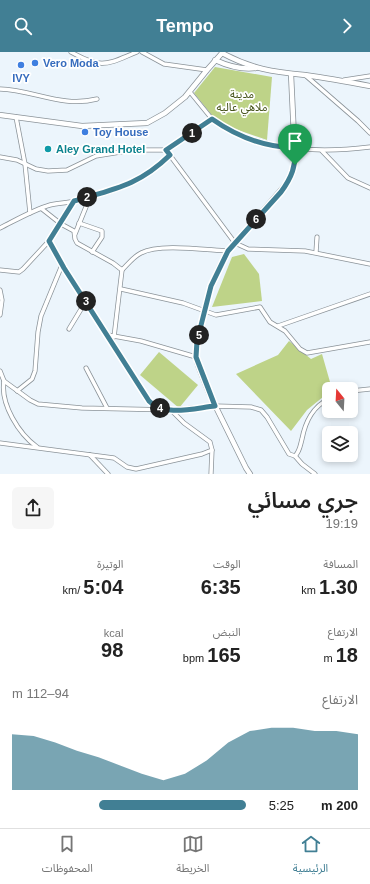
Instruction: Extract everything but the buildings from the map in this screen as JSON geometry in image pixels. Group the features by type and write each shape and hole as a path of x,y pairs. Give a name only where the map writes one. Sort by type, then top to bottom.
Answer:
{"main road":[{"path":"0,115 82,126 140,125 152,121 165,113 190,92 206,70 223,52 234,60 256,68 370,86"},
{"path":"215,60 230,66 248,69 256,68"},
{"path":"230,66 234,60"},
{"path":"250,474 215,406 196,357 197,341 213,281 228,251 288,182 295,165 290,74"}],"street":[{"path":"71,52 97,63 112,63 137,52"},
{"path":"142,52 164,64 206,70"},
{"path":"305,75 370,133"},
{"path":"343,81 370,76"},
{"path":"0,89 59,101 78,102 97,99"},
{"path":"190,92 212,119 227,129 250,139 295,148 322,151 370,147"},
{"path":"16,117 30,213"},
{"path":"0,157 8,157 36,169 58,171 76,166 96,156 133,150 166,150 212,119"},
{"path":"166,150 235,243 248,249 316,252 370,264"},
{"path":"322,151 348,178 370,188"},
{"path":"0,228 30,213 135,182 147,175 170,155"},
{"path":"90,196 75,234 75,239 78,243 113,263 122,270"},
{"path":"0,270 21,271 49,241 74,201"},
{"path":"42,209 61,224 71,228 75,234"},
{"path":"79,223 102,231 102,236 92,252"},
{"path":"316,237 316,252"},
{"path":"49,241 149,401 157,408"},
{"path":"114,337 121,289 122,270 136,256 151,249 185,248 228,251"},
{"path":"17,391 32,379 35,371 41,316 62,264"},
{"path":"121,289 147,294 205,310 216,315 260,307 270,322 284,331 300,349 307,353 370,342"},
{"path":"0,290 2,300 0,315"},
{"path":"278,326 370,294"},
{"path":"69,329 86,301"},
{"path":"108,335 141,341 196,357"},
{"path":"86,368 107,408"},
{"path":"0,371 4,381 38,404 82,408 157,408 171,410 215,406 251,407 261,410 267,417 286,451 291,456 295,456 315,474"},
{"path":"4,381 1,388 1,397 5,406 19,432 25,439 38,447"},
{"path":"358,390 370,389"},
{"path":"295,456 300,451 304,431 309,418 322,404"},
{"path":"171,410 184,423 210,442 212,450 211,474"},
{"path":"0,443 114,458 127,467 136,469 202,454 212,450"},
{"path":"90,455 108,474"}],"green space":[{"name":"مدينة ملاهي عاليه","path":"215,67 272,77 267,140 232,128 215,119 194,93"},
{"path":"244,254 259,274 262,301 212,307 232,257"},
{"path":"289,341 311,359 322,354 330,382 322,382 322,398 307,410 291,431 236,374 278,355"},
{"path":"159,352 198,385 179,408 140,375"}],"place":[{"name":"Vero Moda","path":"35,63"},
{"name":"IVY","path":"21,65"},
{"name":"Toy House","path":"85,132"},
{"name":"Aley Grand Hotel","path":"48,149"}],"route":[{"path":"212,119 234,133 250,139 295,148 295,165 288,182 281,192 245,230 228,251 211,286 197,341 196,357 215,406 179,410 157,408 149,401 64,268 49,241 74,201 124,186 147,175 170,155 166,150 212,119"}]}
